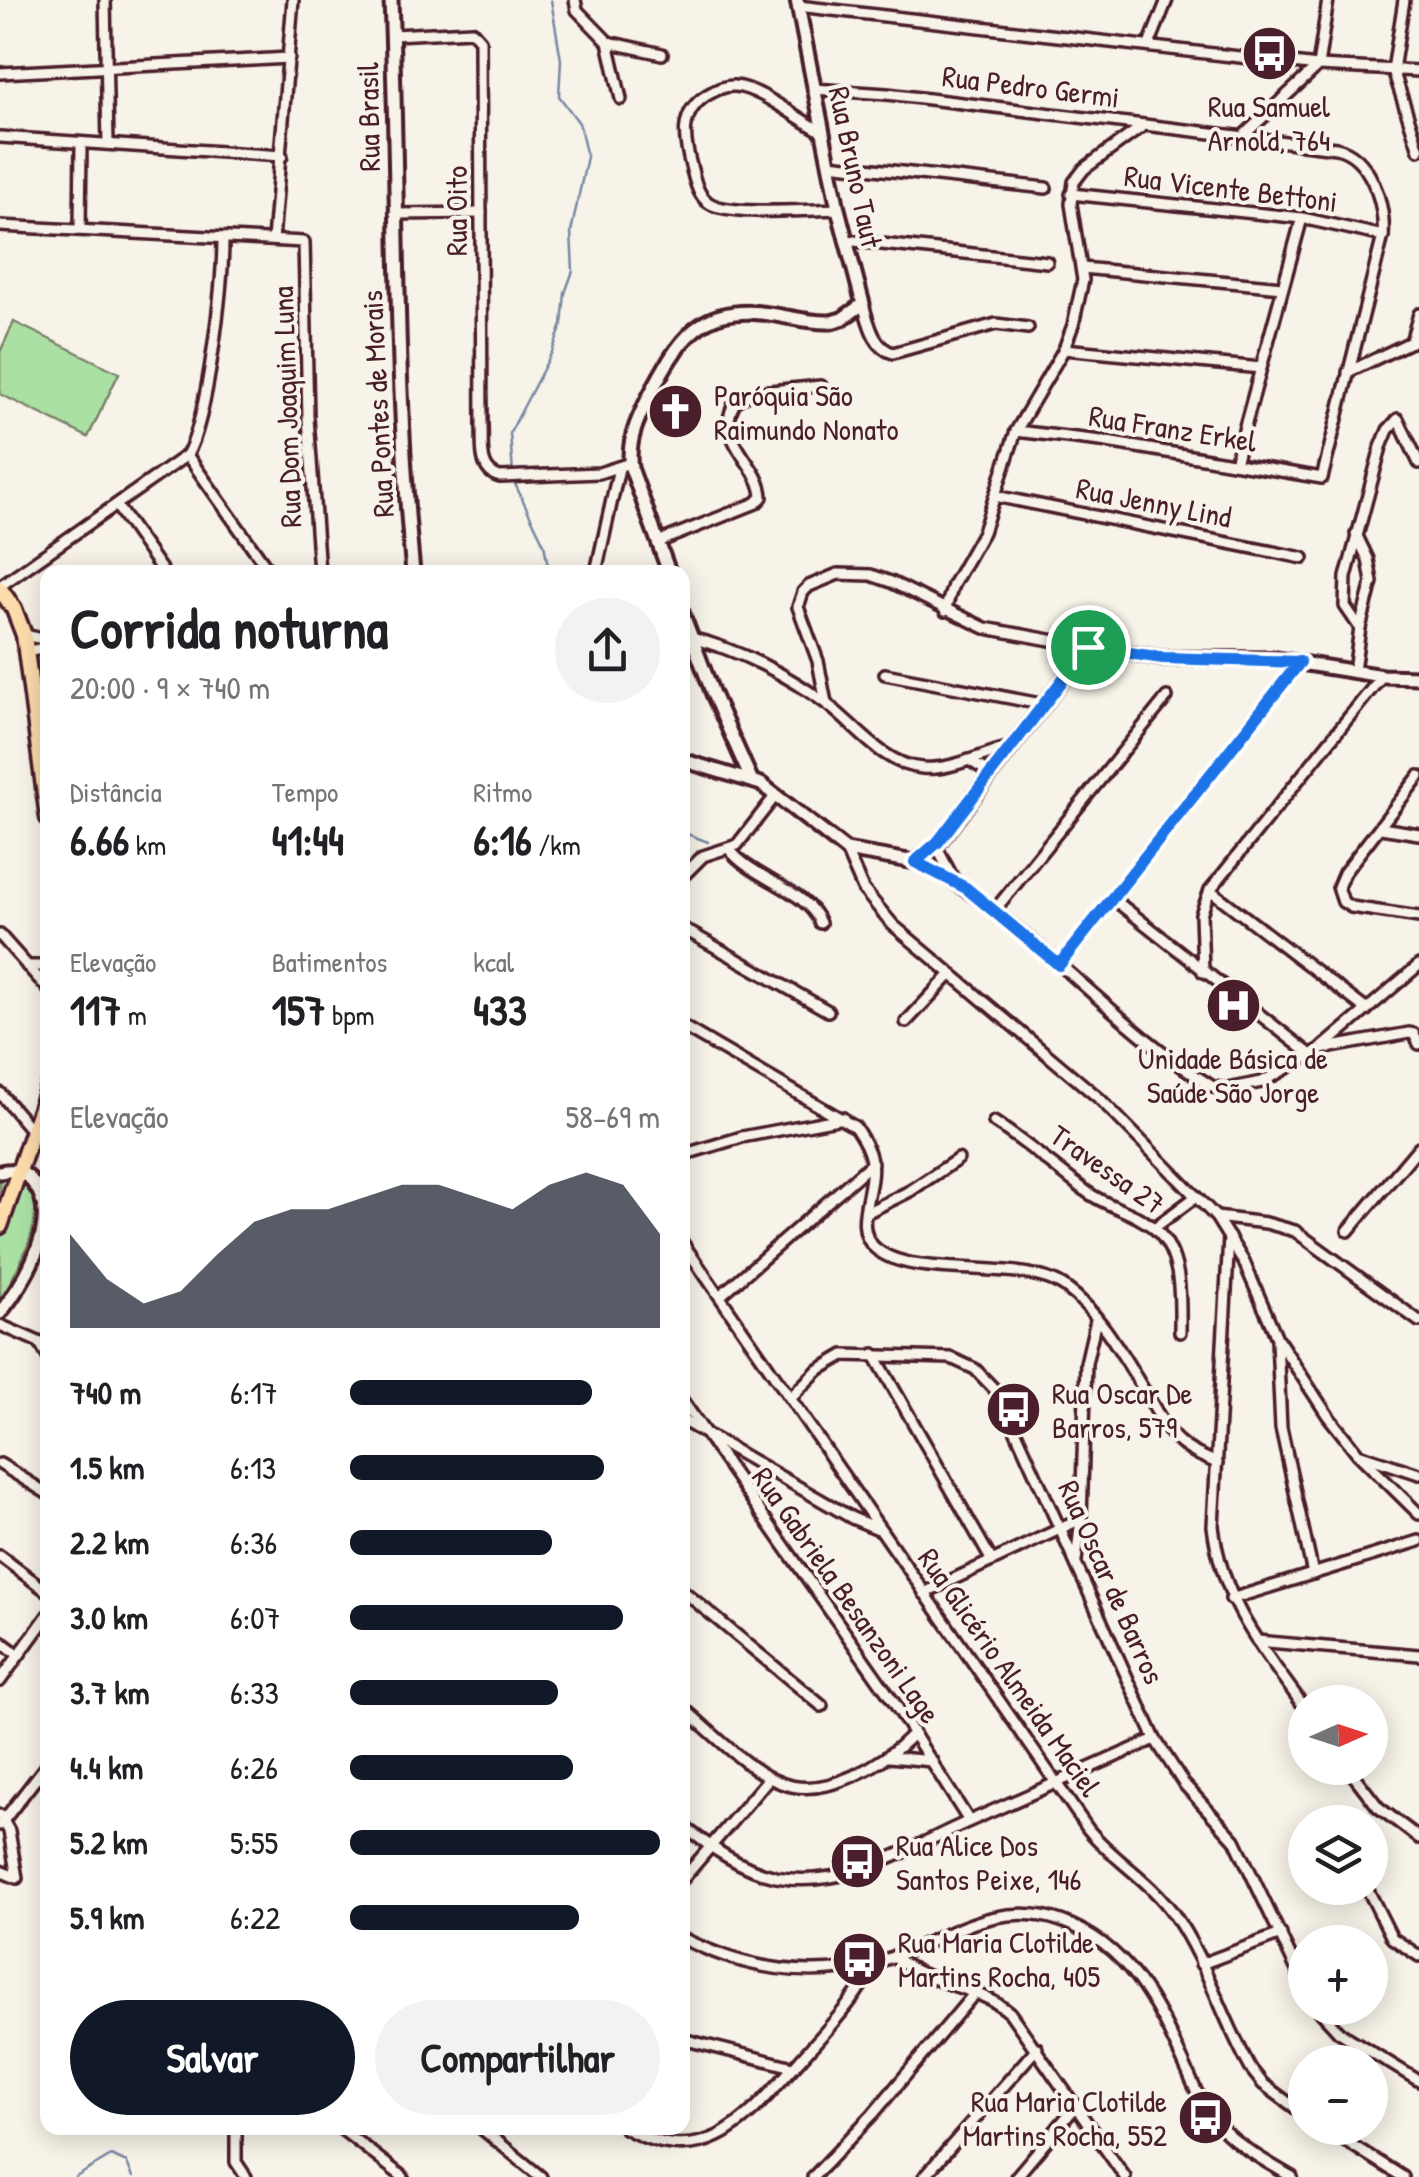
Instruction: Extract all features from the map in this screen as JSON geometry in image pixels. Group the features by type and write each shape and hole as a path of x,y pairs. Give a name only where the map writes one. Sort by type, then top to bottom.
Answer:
{"main road":[{"path":"0,588 24,634 40,758"},
{"path":"0,1226 40,1118"}],"street":[{"path":"105,0 108,144"},
{"path":"0,226 274,240 293,0"},
{"name":"Rua Brasil","path":"391,0 395,233"},
{"path":"575,0 577,10 608,42 621,99"},
{"path":"1149,44 1166,0"},
{"path":"1242,137 1318,66 1328,0"},
{"path":"1404,0 1394,70 1419,150"},
{"path":"797,3 1318,66 1419,71"},
{"name":"Rua Bruno Taut","path":"797,3 845,240 876,342 886,352 900,353 996,324 1028,328"},
{"name":"Rua Oito","path":"392,34 472,31 480,40 483,452 489,473 506,477 599,472 624,466"},
{"path":"608,42 662,54"},
{"path":"0,74 289,58"},
{"path":"823,132 752,91 729,86 695,104 685,123 684,137 700,192 713,206 743,210 838,209"},
{"name":"Rua Pedro Germi","path":"814,89 887,94 1336,148 1353,154 1378,198 1384,216 1383,236"},
{"path":"944,611 953,585 978,546 1016,430 1064,350 1081,295 1082,268 1071,194 1084,169 1144,126"},
{"path":"0,137 282,156"},
{"path":"80,230 82,143"},
{"path":"829,164 1046,188"},
{"name":"Rua Vicente Bettoni","path":"1071,194 1302,218 1383,236"},
{"path":"394,214 481,214"},
{"path":"1235,463 1302,218"},
{"name":"Rua Pontes de Morais","path":"395,233 404,491 411,565"},
{"path":"1348,372 1383,236"},
{"path":"0,588 187,455 204,402 223,240"},
{"name":"Rua Dom Joaquim Luna","path":"274,240 302,240 306,252 306,378 319,565"},
{"path":"845,240 1047,262"},
{"path":"1082,268 1282,287"},
{"path":"598,565 646,402 679,346 701,322 740,312 831,322 862,304"},
{"path":"1348,372 1415,340 1419,314"},
{"path":"1064,350 1261,368"},
{"name":"Rua Franz Erkel","path":"1016,430 1322,478 1348,372"},
{"path":"658,542 756,503 762,497 760,484 733,442 730,417 736,401 750,394 822,386"},
{"path":"1360,628 1346,606 1346,577 1384,437 1398,419 1419,463"},
{"path":"187,455 265,565"},
{"path":"624,466 666,565"},
{"name":"Rua Jenny Lind","path":"996,496 1303,558"},
{"path":"116,505 158,565"},
{"path":"1354,671 1372,582 1368,559 1356,534"},
{"path":"826,703 818,661 798,607 809,586 838,574 871,575 891,582 985,628 1088,647 1163,658 1300,662 1382,676 1419,677"},
{"path":"24,634 40,641"},
{"path":"690,635 751,779"},
{"path":"691,638 749,660 826,703 896,761 927,769 1011,747"},
{"path":"26,652 40,647"},
{"path":"915,862 936,846 1088,647"},
{"path":"1059,965 1300,662"},
{"path":"885,674 1046,705"},
{"path":"1203,972 1201,914 1210,890 1382,676"},
{"path":"994,911 1167,697"},
{"path":"969,760 990,773"},
{"path":"690,762 751,779 846,850 915,862 954,880 1154,1044 1213,1087 1226,1089 1262,1082 1311,1056 1419,966"},
{"path":"1419,776 1340,879 1338,895 1351,907 1419,917"},
{"path":"690,868 703,856 729,849 776,796"},
{"path":"1381,828 1419,834"},
{"path":"936,846 954,880"},
{"path":"729,849 747,868 806,904 820,923"},
{"path":"846,850 856,877 882,914 1100,1099 1216,1218 1244,1262 1276,1338 1328,1416 1358,1454 1419,1514"},
{"path":"1210,890 1367,1010"},
{"path":"1112,898 1311,1056"},
{"path":"690,933 828,1011"},
{"path":"0,935 40,980"},
{"path":"27,966 40,966"},
{"path":"906,1022 951,974"},
{"path":"690,1031 844,1118 864,1140 872,1164 866,1238 879,1252 892,1258 1043,1277 1065,1286 1096,1320 1171,1434 1187,1448 1218,1463"},
{"path":"1321,1048 1416,1039"},
{"path":"0,1093 34,1132"},
{"path":"690,1152 742,1136 844,1118"},
{"name":"Travessa 27","path":"994,1122 1032,1146 1101,1201 1154,1228 1172,1256 1178,1274 1180,1332"},
{"path":"1348,1231 1419,1147"},
{"path":"866,1213 910,1191 958,1159"},
{"path":"720,1296 872,1164"},
{"path":"0,1172 20,1172 40,1195"},
{"path":"1154,1228 1194,1198"},
{"path":"1216,1218 1266,1223 1294,1231 1419,1321"},
{"path":"1228,1237 1214,1526 1231,1599 1289,1685"},
{"path":"0,1312 40,1248"},
{"name":"Rua Glicério Almeida Maciel","path":"690,1253 1072,1807 1104,1849 1146,1883 1175,1915 1252,2069 1288,2103"},
{"path":"1076,1564 1086,1364 1096,1320"},
{"path":"0,1325 40,1343"},
{"path":"1276,1338 1281,1428 1313,1574"},
{"path":"874,1354 992,1561"},
{"name":"Rua Oscar de Barros","path":"791,1396 833,1360 844,1356 951,1358 975,1368 987,1379 1009,1415 1154,1739 1184,1784 1235,1840 1288,1951"},
{"name":"Rua Gabriela Besanzoni Lage","path":"690,1412 914,1733 968,1821"},
{"path":"690,1424 852,1518 880,1530"},
{"path":"1358,1454 1419,1474"},
{"path":"0,1464 40,1489"},
{"path":"924,1593 1081,1520"},
{"path":"1231,1599 1419,1541"},
{"path":"0,1572 4,1559 40,1586"},
{"path":"690,1597 822,1706"},
{"path":"0,1680 40,1626"},
{"path":"0,1641 19,1655"},
{"path":"1257,1641 1419,1655"},
{"path":"690,1713 784,1785 816,1786 848,1777 889,1757 914,1733"},
{"path":"690,1831 743,1864 776,1876 814,1879 860,1869 1154,1739"},
{"path":"889,1757 932,1761"},
{"path":"0,1871 16,1878 12,1846 1,1819 40,1772"},
{"path":"690,1871 770,1778"},
{"path":"1361,1785 1378,1807 1419,1838"},
{"path":"1375,1905 1392,1938 1419,1956"},
{"path":"690,1941 737,1962 819,1970 874,1962 965,1925 1007,1914 1045,1916 1078,1927 1122,1959 1148,1989 1202,2102 1222,2130 1292,2177"},
{"path":"1201,1964 1280,1934"},
{"path":"894,1956 914,1972 1001,2005 1037,2048 1125,2177"},
{"path":"638,2135 662,2142 709,2141 743,2122 852,2003 874,1962"},
{"path":"814,2177 896,2089 974,1994"},
{"path":"1333,2025 1419,2081"},
{"path":"690,2042 793,2067"},
{"path":"924,2177 1037,2048"},
{"path":"1016,2177 1077,2105"},
{"path":"236,2135 234,2157 246,2177"},
{"path":"349,2135 403,2177"},
{"path":"490,2135 541,2177"},
{"path":"1352,2145 1403,2177"}],"green space":[{"path":"14,322 119,373 88,437 0,394 0,352"},
{"path":"33,656 40,656 40,708"},
{"path":"0,1180 31,1185 35,1215 22,1260 0,1302"}],"waterway":[{"path":"513,474 510,433 562,325 565,293 573,271 571,232 587,157 579,123 559,96 561,60 551,0"},
{"path":"514,482 544,544 548,565"},
{"path":"690,835 708,842"},
{"path":"76,2177 111,2156 127,2163 133,2177"}],"place":[{"name":"Rua Samuel Arnold, 764","path":"1269,53"},
{"name":"Paróquia São Raimundo Nonato","path":"675,412"},
{"name":"Unidade Básica de Saúde São Jorge","path":"1233,1005"},
{"name":"Rua Oscar De Barros, 579","path":"1013,1410"},
{"name":"Rua Alice Dos Santos Peixe, 146","path":"857,1862"},
{"name":"Rua Maria Clotilde Martins Rocha, 405","path":"859,1959"},
{"name":"Rua Maria Clotilde Martins Rocha, 552","path":"1206,2118"}],"route":[{"path":"1088,647 1190,660 1250,658 1300,662 1059,965 966,888 915,862 938,842 1088,647"}]}
